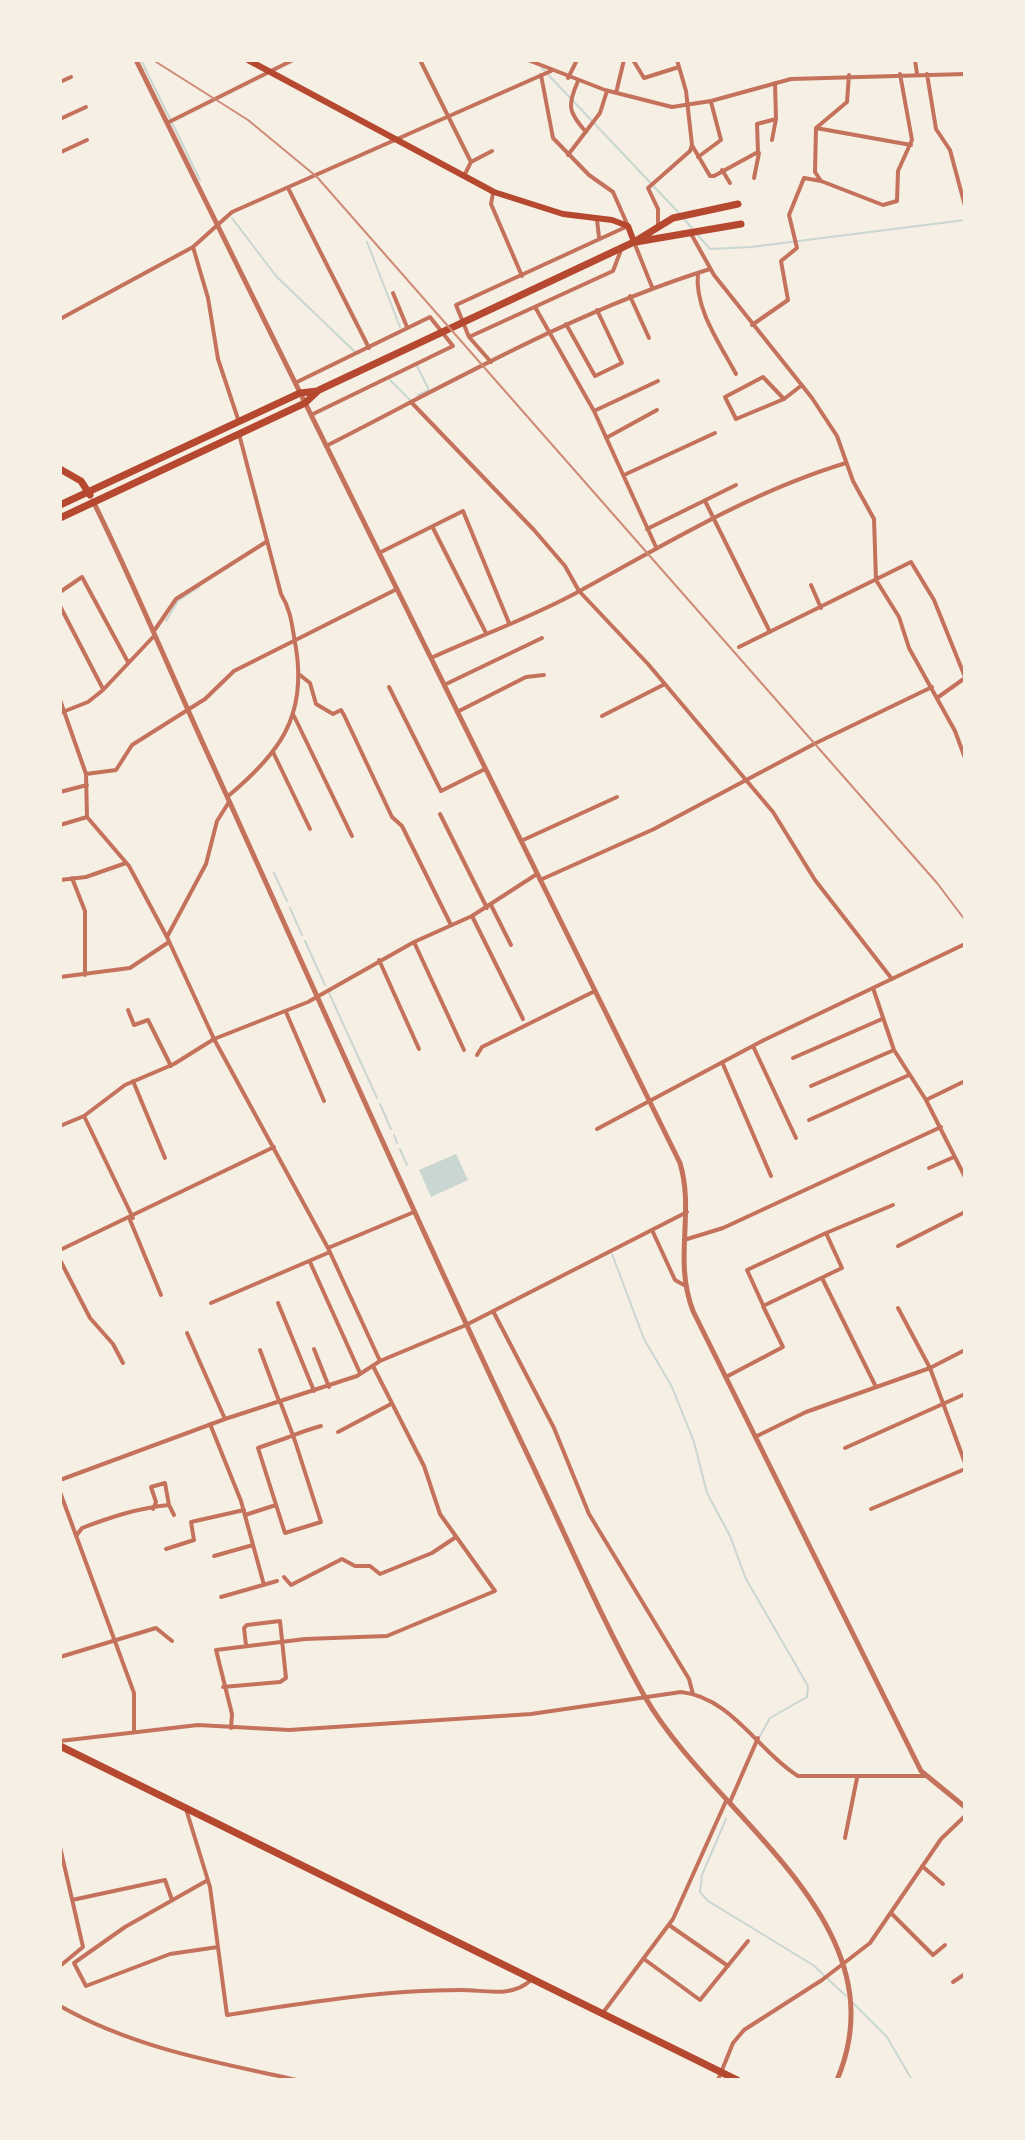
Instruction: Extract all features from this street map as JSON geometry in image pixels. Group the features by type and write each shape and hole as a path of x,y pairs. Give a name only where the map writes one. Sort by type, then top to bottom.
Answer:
{"highway":[{"path":"60,505 300,393 319,390 634,242 658,224 738,204"},
{"path":"634,242 741,224"},
{"path":"60,518 305,403 319,390"},
{"path":"60,469 81,481 93,501"},
{"path":"60,1743 532,1978 719,2076 737,2080"}],"main road":[{"path":"248,60 464,178 541,208 628,226 634,242"}],"street":[{"path":"136,60 680,1163 687,1212 684,1285 725,1377 921,1771 965,1807"},
{"path":"167,123 293,60"},
{"path":"420,60 471,162"},
{"path":"529,60 568,78 664,106 687,106 775,83 849,75 965,74"},
{"path":"568,78 577,60"},
{"path":"615,93 624,60"},
{"path":"633,60 644,78 679,67"},
{"path":"677,60 692,145 710,176 760,150"},
{"path":"915,60 917,74"},
{"path":"60,319 193,247 232,212 551,71"},
{"path":"752,325 788,300 782,259 797,250 789,215 804,178 821,181 877,205 894,204 898,198 898,171 911,145 900,74"},
{"path":"927,74 936,129 950,150 965,206"},
{"path":"491,362 469,337 456,305 628,226 616,195 568,155 551,133 541,75"},
{"path":"821,181 815,172 816,128 847,102 849,75"},
{"path":"60,82 71,77"},
{"path":"578,81 568,104 570,113 586,132"},
{"path":"772,140 776,119 775,83"},
{"path":"568,155 600,113 607,91"},
{"path":"698,157 721,140 711,101"},
{"path":"60,119 86,107"},
{"path":"754,178 760,150 755,128 776,119"},
{"path":"816,128 911,145"},
{"path":"60,149 61,152 87,140"},
{"path":"658,224 658,209 648,188 690,151 692,145"},
{"path":"464,178 471,162 492,151"},
{"path":"722,170 730,183"},
{"path":"288,188 369,348"},
{"path":"494,192 491,204 522,276"},
{"path":"596,218 601,231 598,240"},
{"path":"689,232 710,269 802,385 837,436 846,463 874,519 876,580 899,617 909,648 932,687 965,758"},
{"path":"634,242 652,287"},
{"path":"193,247 208,298 218,359 239,422"},
{"path":"469,337 613,271 621,248"},
{"path":"326,446 566,324 652,287 710,269"},
{"path":"698,273 697,286 703,311 736,374"},
{"path":"393,293 407,328"},
{"path":"630,296 649,338"},
{"path":"535,307 594,411 656,547"},
{"path":"566,324 595,376 622,363 597,310"},
{"path":"295,383 430,317 453,346 311,415"},
{"path":"784,399 763,377 725,397 736,419 784,399 802,385"},
{"path":"594,411 658,381"},
{"path":"411,402 534,530 565,566 579,591 665,684 777,817 815,880 892,979"},
{"path":"606,439 657,410"},
{"path":"624,475 715,433"},
{"path":"60,977 130,968 168,940 206,864 217,821 228,799 273,752 294,715 299,674 290,611 281,594 266,542 239,434"},
{"path":"431,658 579,591 716,517 795,480 846,463"},
{"path":"647,529 736,485"},
{"path":"93,501 466,1325 646,1698 678,1748 793,1874 829,1929 843,1963 851,2007 847,2048 837,2080"},
{"path":"705,501 716,517 770,632"},
{"path":"379,553 463,511 509,623"},
{"path":"433,528 486,633"},
{"path":"62,712 88,702 103,690 154,634 176,599 266,542"},
{"path":"739,647 911,562 934,600 965,677 937,698"},
{"path":"60,592 82,577 128,662"},
{"path":"811,585 821,608"},
{"path":"86,774 116,770 132,745 188,711 234,671 397,589"},
{"path":"60,606 103,690"},
{"path":"444,685 542,638"},
{"path":"299,674 310,683 316,704 333,714 341,710 392,817 402,826 451,925"},
{"path":"457,712 526,677 544,675"},
{"path":"602,716 665,684"},
{"path":"389,687 441,791 485,769"},
{"path":"60,1126 84,1116 133,1081 171,1066 214,1039 286,1012 379,960 472,916 538,877 654,829 745,779 932,687"},
{"path":"60,700 86,774 87,817 126,863 168,940 214,1039 329,1250 380,1361"},
{"path":"294,715 307,735 352,836"},
{"path":"273,752 310,829"},
{"path":"60,792 87,785"},
{"path":"521,841 617,797"},
{"path":"440,814 511,945"},
{"path":"60,825 87,817"},
{"path":"60,880 86,877 126,863"},
{"path":"72,878 85,911 85,975"},
{"path":"472,916 523,1019"},
{"path":"414,942 464,1050"},
{"path":"597,1129 753,1046 965,944"},
{"path":"379,960 419,1049"},
{"path":"873,988 894,1050 926,1100 965,1177"},
{"path":"477,1055 482,1047 595,991"},
{"path":"128,1010 134,1025 148,1020 171,1066"},
{"path":"286,1012 324,1101"},
{"path":"793,1058 882,1019"},
{"path":"753,1046 796,1138"},
{"path":"811,1086 894,1050"},
{"path":"722,1062 771,1176"},
{"path":"809,1120 909,1075"},
{"path":"133,1081 165,1158"},
{"path":"926,1100 965,1081"},
{"path":"84,1116 131,1219 161,1295"},
{"path":"684,1240 723,1228 941,1127"},
{"path":"60,1250 131,1219 274,1147"},
{"path":"929,1168 954,1157"},
{"path":"725,1377 783,1347 747,1270 893,1205"},
{"path":"211,1303 310,1262 329,1250 415,1211"},
{"path":"60,1480 210,1424 361,1374 380,1361 466,1325 687,1212"},
{"path":"898,1246 965,1212"},
{"path":"652,1229 675,1280 684,1285"},
{"path":"763,1306 842,1268 826,1233"},
{"path":"60,1260 90,1318 113,1344 123,1363"},
{"path":"310,1262 361,1374"},
{"path":"822,1278 876,1387"},
{"path":"278,1303 314,1391"},
{"path":"871,1509 965,1466 930,1368 898,1308"},
{"path":"493,1311 554,1428 589,1514 689,1679 693,1694"},
{"path":"187,1333 225,1419"},
{"path":"314,1349 329,1387"},
{"path":"260,1350 292,1436 321,1522 285,1533 258,1448 292,1436 321,1426"},
{"path":"755,1437 806,1412 930,1368 965,1350"},
{"path":"231,1728 232,1714 216,1650 284,1641 387,1636 459,1604 492,1594 493,1585 438,1510 424,1466 373,1366"},
{"path":"845,1448 965,1394"},
{"path":"338,1432 391,1404"},
{"path":"210,1424 244,1513 264,1585"},
{"path":"958,1442 965,1439"},
{"path":"153,1509 156,1502 151,1487 165,1483 174,1515"},
{"path":"60,1492 134,1693 134,1731"},
{"path":"76,1536 82,1528 139,1507 153,1509 169,1505"},
{"path":"166,1549 194,1540 191,1522 276,1505"},
{"path":"284,1577 291,1585 342,1559 355,1566 370,1566 380,1574 432,1553 456,1537"},
{"path":"214,1556 253,1545"},
{"path":"221,1597 277,1581"},
{"path":"223,1687 280,1682 286,1678 280,1621 247,1625 244,1628 246,1645"},
{"path":"60,1657 156,1628 172,1641"},
{"path":"60,1743 198,1725 300,1730 542,1713 675,1692 693,1694 758,1738 798,1776 927,1776"},
{"path":"602,2014 669,1925 758,1738"},
{"path":"845,1838 857,1778"},
{"path":"186,1808 208,1880 227,2015 369,1995 459,1990 514,1991 532,1978"},
{"path":"719,2076 744,2030 823,1980 867,1947 945,1834 965,1816"},
{"path":"60,1847 83,1947 60,1966"},
{"path":"922,1866 943,1884"},
{"path":"72,1900 165,1880 172,1900"},
{"path":"208,1880 89,1950 74,1963 86,1986 170,1954 218,1947"},
{"path":"891,1913 933,1955 945,1945"},
{"path":"669,1925 728,1966"},
{"path":"644,1959 700,2000 748,1941"},
{"path":"953,1982 965,1974"},
{"path":"60,2006 107,2030 169,2052 297,2080"}],"shaded area":[{"path":"456,1154 468,1180 431,1197 419,1170"}],"waterway":[{"path":"141,60 200,180"},
{"path":"541,67 679,213"},
{"path":"232,218 276,276 355,352"},
{"path":"683,218 692,228"},
{"path":"696,233 710,249 751,247 965,220"},
{"path":"367,242 400,327"},
{"path":"417,366 429,390 418,395"},
{"path":"390,380 410,400"},
{"path":"166,621 178,601 199,587"},
{"path":"274,873 287,901"},
{"path":"290,908 302,935"},
{"path":"305,941 325,985"},
{"path":"329,993 377,1098"},
{"path":"380,1104 391,1129"},
{"path":"394,1135 397,1143"},
{"path":"400,1149 407,1165"},
{"path":"612,1254 644,1339 672,1387 694,1442 707,1493 730,1536 746,1579 808,1686 807,1697 770,1718 760,1736"},
{"path":"726,1819 702,1875 700,1892 708,1901 813,1965 846,1996"},
{"path":"850,2000 887,2037 912,2080"}],"railway":[{"path":"153,60 248,120 317,177 937,883 965,920"}]}
